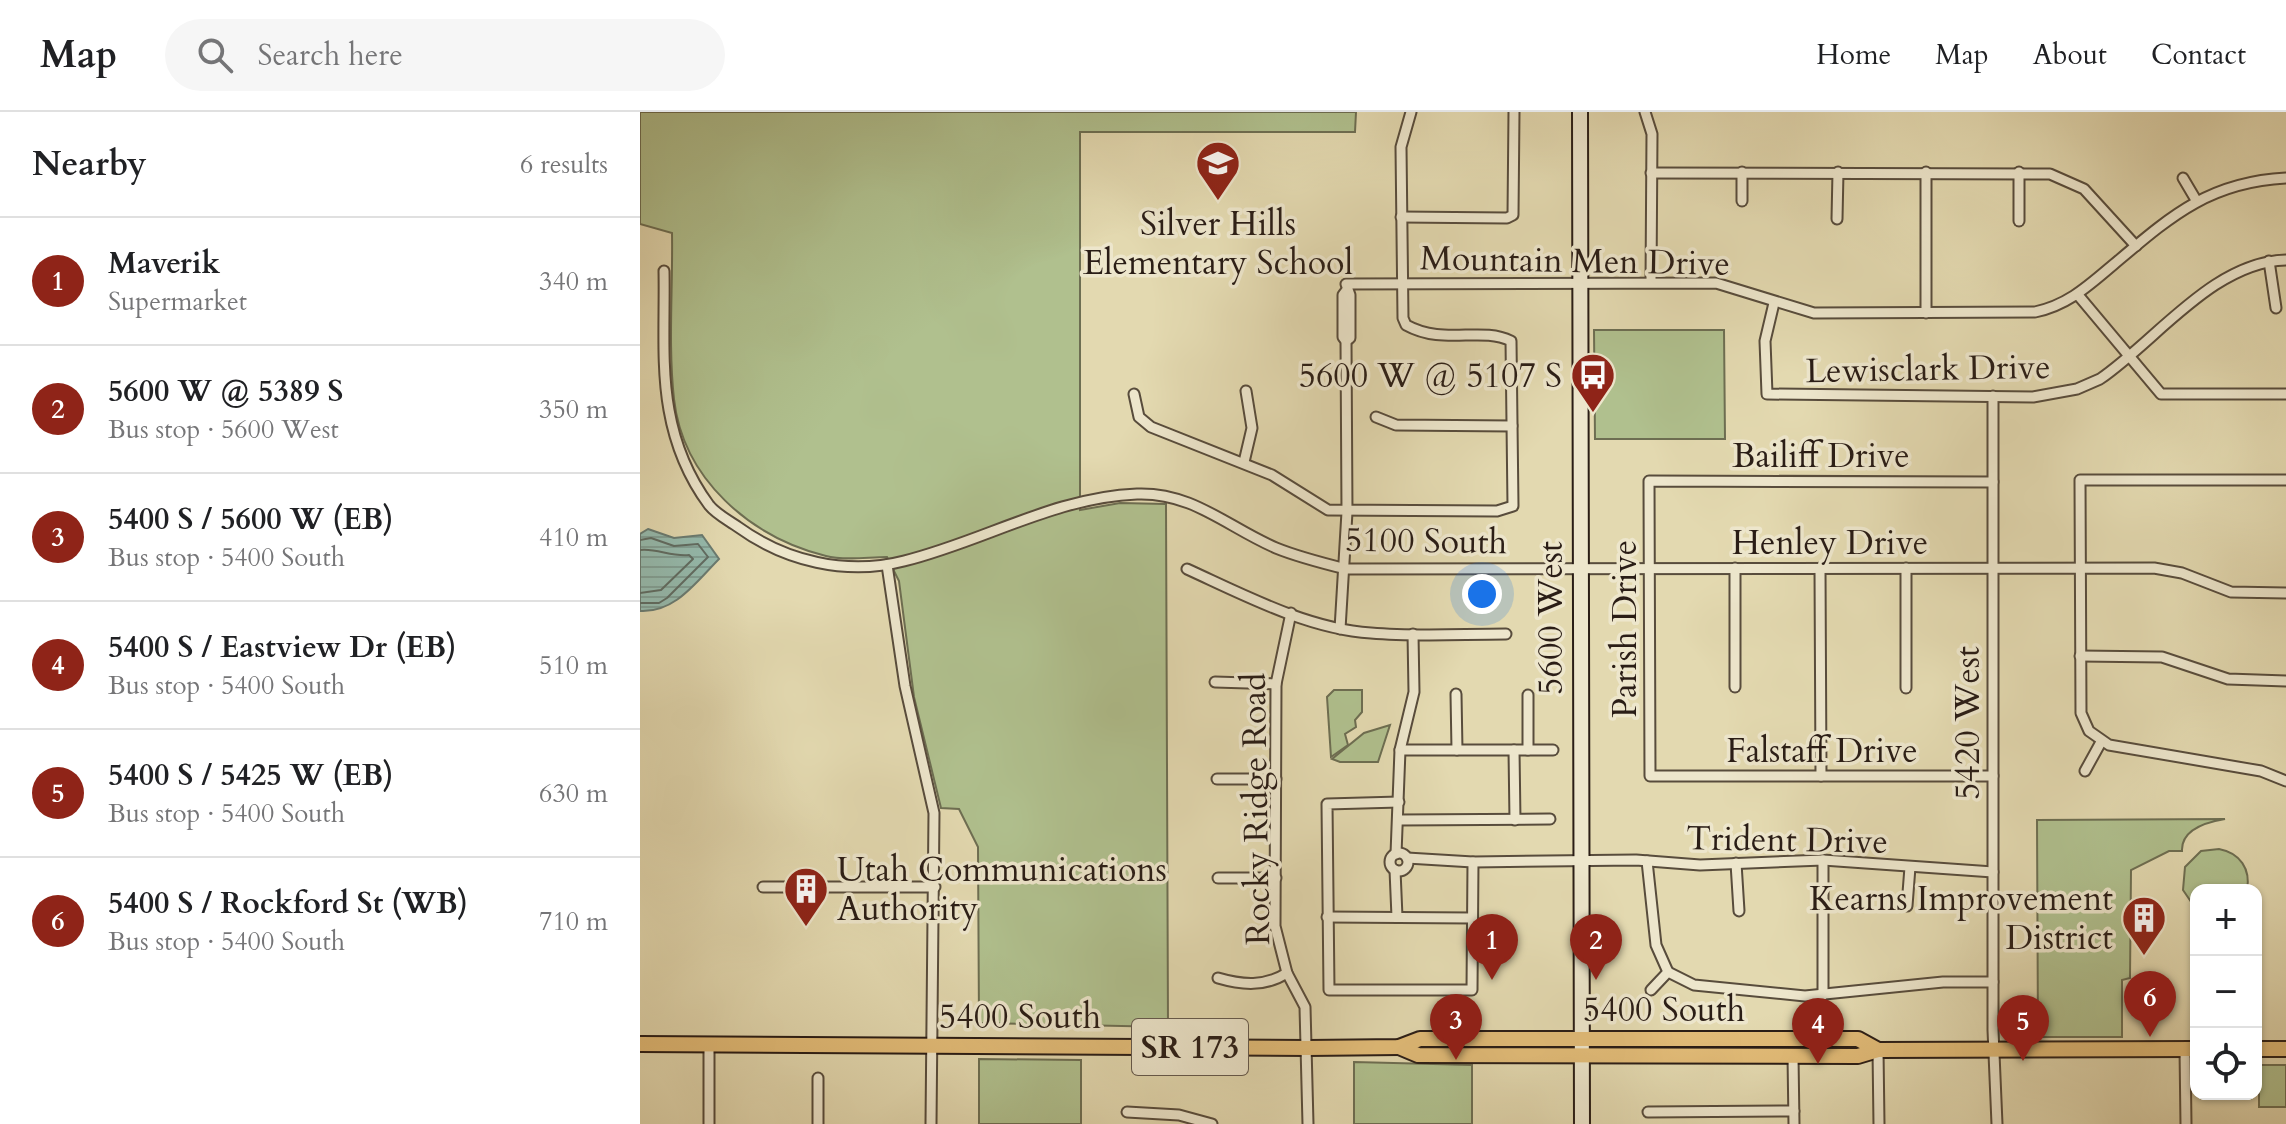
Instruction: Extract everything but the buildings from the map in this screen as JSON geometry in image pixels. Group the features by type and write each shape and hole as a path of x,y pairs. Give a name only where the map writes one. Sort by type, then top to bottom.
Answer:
{"main road":[{"name":"5600 West","path":"1580,112 1582,1124"},
{"name":"5400 South","path":"640,1044 1308,1048 1399,1047 1420,1039 1858,1039 1878,1050"},
{"name":"5400 South","path":"1399,1047 1418,1055 1582,1056 1858,1056 1878,1050 2190,1049"},
{"path":"2262,1049 2286,1049"}],"street":[{"path":"1134,394 1139,417 1151,427 1272,475 1328,510 1497,511 1513,506 1511,341 1497,337 1436,337 1406,325 1403,318 1401,147 1411,112"},
{"path":"1401,217 1507,218 1513,215 1514,112"},
{"path":"1645,112 1652,134 1651,282"},
{"path":"1742,172 1742,201"},
{"path":"1837,219 1838,172"},
{"path":"1926,172 1926,313"},
{"path":"2019,172 2019,221"},
{"path":"1651,173 2050,174 2075,183 2093,197 2136,246"},
{"path":"2183,178 2196,200"},
{"name":"Mountain Men Drive","path":"1347,512 1346,341 1343,337 1343,295 1346,287 1401,282 1716,283 1741,288 1774,303 1814,313 2035,312 2053,308 2078,295 2196,200 2237,184 2286,178"},
{"name":"Lewisclark Drive","path":"1774,303 1765,341 1767,394 2033,397 2077,389 2100,379 2230,274 2269,261 2286,260"},
{"path":"2269,261 2276,308"},
{"name":"5100 South","path":"664,271 669,410 685,467 711,508 765,547 799,559 848,566 887,565 1054,509 1108,496 1139,494 1173,496 1197,503 1274,547 1346,569 1580,567"},
{"path":"2078,295 2161,394 2286,394"},
{"path":"1244,462 1252,428 1246,391"},
{"name":"5420 West","path":"1993,396 1993,982 1997,1124"},
{"path":"1376,417 1396,425 1512,426"},
{"path":"2286,480 2080,480 2079,568 2081,713 2089,731 2101,742 2122,748 2261,771 2286,781"},
{"name":"Bailiff Drive","path":"1649,481 1993,482"},
{"name":"Parish Drive","path":"1649,481 1650,776"},
{"path":"1340,629 1346,569 1347,512"},
{"path":"887,565 905,686 932,799 935,887 931,1124"},
{"name":"Henley Drive","path":"1580,567 2168,570 2231,592 2286,593"},
{"path":"1735,568 1735,687"},
{"path":"1820,568 1821,776"},
{"path":"1906,568 1906,688"},
{"path":"1187,569 1291,613 1340,629 1413,634 1506,634"},
{"name":"Rocky Ridge Road","path":"1291,613 1276,684 1275,926 1287,973 1305,1007 1308,1124"},
{"path":"1397,917 1402,862 1399,839 1400,750 1414,692 1413,634"},
{"path":"2080,656 2162,657 2228,679 2286,681"},
{"path":"1215,682 1276,684"},
{"path":"1456,694 1457,750"},
{"path":"1528,695 1528,750"},
{"path":"2085,771 2101,742"},
{"path":"1400,750 1553,750"},
{"path":"1514,750 1515,820"},
{"name":"Falstaff Drive","path":"1650,776 1993,776"},
{"path":"1217,779 1276,779"},
{"path":"1399,802 1327,804 1329,990 1472,990 1473,862"},
{"path":"1399,820 1550,819"},
{"path":"1823,860 1823,995"},
{"name":"Trident Drive","path":"1402,862 1647,861 1700,865 1823,860 1993,872"},
{"path":"1647,861 1656,945 1668,972 1694,985 1785,995 1823,995 1943,982 1993,982"},
{"path":"1736,863 1739,911"},
{"path":"1907,906 1910,867"},
{"path":"1218,878 1276,878"},
{"path":"763,887 935,887"},
{"path":"1327,917 1472,918"},
{"path":"1651,990 1668,972"},
{"path":"1218,978 1235,983 1257,983 1287,973"},
{"path":"709,1044 709,1124"},
{"path":"1878,1050 1879,1124"},
{"path":"1793,1056 1794,1124"},
{"path":"2186,1124 2190,1064"},
{"path":"818,1078 818,1124"},
{"path":"1648,1112 1794,1111"},
{"path":"1127,1112 1179,1115 1212,1124"}],"green space":[{"path":"640,112 1356,112 1355,132 1080,132 1080,510 1120,503 1166,504 1168,1027 979,1023 978,847 959,809 941,808 914,697 899,581 887,557 833,557 771,535 725,500 706,479 691,455 680,428 672,379 672,233 640,224"},
{"path":"1594,330 1724,330 1725,439 1595,439"},
{"path":"1334,690 1362,690 1362,712 1355,720 1356,727 1345,734 1348,745 1331,757 1327,697"},
{"path":"1390,725 1378,762 1340,762 1332,759 1364,733"},
{"path":"2225,819 2190,832 2182,851 2169,851 2131,870 2130,978 2122,980 2122,1037 2038,1037 2037,820"},
{"path":"2219,849 2233,854 2245,869 2248,884 2190,884 2190,900 2183,890 2185,867 2201,851"},
{"path":"979,1059 1081,1060 1081,1124 979,1124"},
{"path":"1354,1062 1472,1065 1472,1124 1354,1124"},
{"path":"2262,1065 2286,1065 2286,1107 2259,1107 2259,1100 2262,1100"}],"water":[{"path":"648,529 674,538 702,535 719,559 674,601 664,607 640,611 640,534"}],"place":[{"name":"Silver Hills Elementary School","path":"1218,202"},
{"name":"5600 W @ 5107 S","path":"1593,414"},
{"name":"Utah Communications Authority","path":"806,928"},
{"name":"Kearns Improvement District","path":"2144,957"},
{"name":"Maverik","path":"1492,980"},
{"name":"5600 W @ 5389 S","path":"1596,980"},
{"name":"5400 S / Rockford St (WB)","path":"2150,1037"},
{"name":"5400 S / 5600 W (EB)","path":"1456,1060"},
{"name":"5400 S / 5425 W (EB)","path":"2023,1061"},
{"name":"5400 S / Eastview Dr (EB)","path":"1818,1064"}]}
